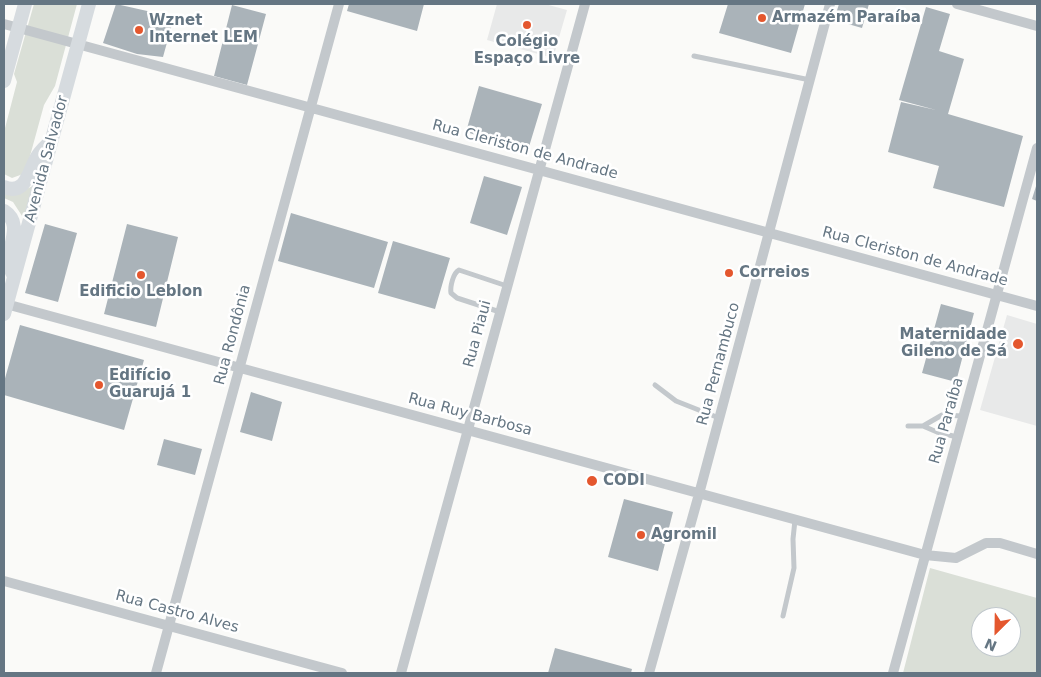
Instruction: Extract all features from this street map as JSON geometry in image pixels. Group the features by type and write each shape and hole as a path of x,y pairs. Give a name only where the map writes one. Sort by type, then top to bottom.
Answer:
{"main road":[{"path":"4,81 25,4"},
{"name":"Avenida Salvador","path":"5,309 89,4"},
{"path":"4,187 18,187 24,183 39,153 52,140"},
{"path":"4,212 13,221 15,234 9,258 14,277"}],"street":[{"name":"Rua Rondônia","path":"156,673 339,4"},
{"name":"Rua Piaui","path":"402,673 585,4"},
{"name":"Rua Pernambuco","path":"648,673 720,418 830,4"},
{"path":"957,4 1037,26"},
{"name":"Rua Cleriston de Andrade","path":"4,24 1037,306"},
{"name":"Rua Paraíba","path":"893,673 1037,148"},
{"name":"Rua Ruy Barbosa","path":"5,309 240,368 925,555 956,558 986,543 1000,543 1037,554"},
{"name":"Rua Castro Alves","path":"4,581 342,673"}],"lane":[{"path":"694,56 811,80"},
{"path":"500,312 457,298 451,293 451,286 455,274 459,270 507,286"},
{"path":"655,386 676,401 720,418"},
{"path":"924,426 942,415 964,416"},
{"path":"908,426 924,426 937,432 958,437"},
{"path":"782,616 794,568 792,539 795,520"}],"shaded area":[{"path":"34,4 77,4 55,86 44,105 27,167 23,174 12,178 4,174 4,132 17,82 14,74"},
{"name":"Colégio Espaço Livre","path":"497,4 545,4 567,10 553,58 487,40"},
{"path":"33,186 24,219 13,202 4,198 4,192 15,194"},
{"path":"1007,315 1037,324 1037,426 980,410"},
{"path":"930,568 1037,598 1037,673 903,673"}],"building":[{"name":"Wznet Internet LEM","path":"116,4 174,17 163,57 137,54 103,43"},
{"path":"349,4 424,4 417,31 347,11"},
{"name":"Armazém Paraíba","path":"728,4 805,4 791,53 719,33"},
{"path":"839,4 869,4 862,28 834,20"},
{"path":"232,5 266,14 247,85 214,76"},
{"path":"926,7 950,14 939,51 964,59 948,114 1023,136 1004,207 933,188 939,166 888,152 901,102 936,110 899,100"},
{"path":"479,86 542,104 528,150 466,132"},
{"path":"484,176 522,187 507,235 470,223"},
{"path":"1037,183 1037,201 1032,199"},
{"path":"291,213 388,242 374,288 278,261"},
{"path":"45,224 77,233 58,302 25,293"},
{"name":"Edificio Leblon","path":"127,224 178,237 156,327 104,314"},
{"path":"393,241 450,258 435,309 378,293"},
{"path":"941,304 974,313 956,382 922,373"},
{"path":"20,325 144,360 124,430 4,395 4,382"},
{"path":"251,392 282,402 272,441 240,432"},
{"path":"164,439 202,449 195,475 157,465"},
{"name":"Agromil","path":"624,499 673,512 658,571 608,557"},
{"path":"555,648 632,669 631,673 548,673"}],"place":[{"name":"Armazém Paraíba","path":"762,18"},
{"name":"Colégio Espaço Livre","path":"527,25"},
{"name":"Wznet Internet LEM","path":"139,30"},
{"name":"Correios","path":"729,273"},
{"name":"Edificio Leblon","path":"141,275"},
{"name":"Maternidade Gileno de Sá","path":"1018,344"},
{"name":"Edifício Guarujá 1","path":"99,385"},
{"name":"CODI","path":"592,481"},
{"name":"Agromil","path":"641,535"}]}
